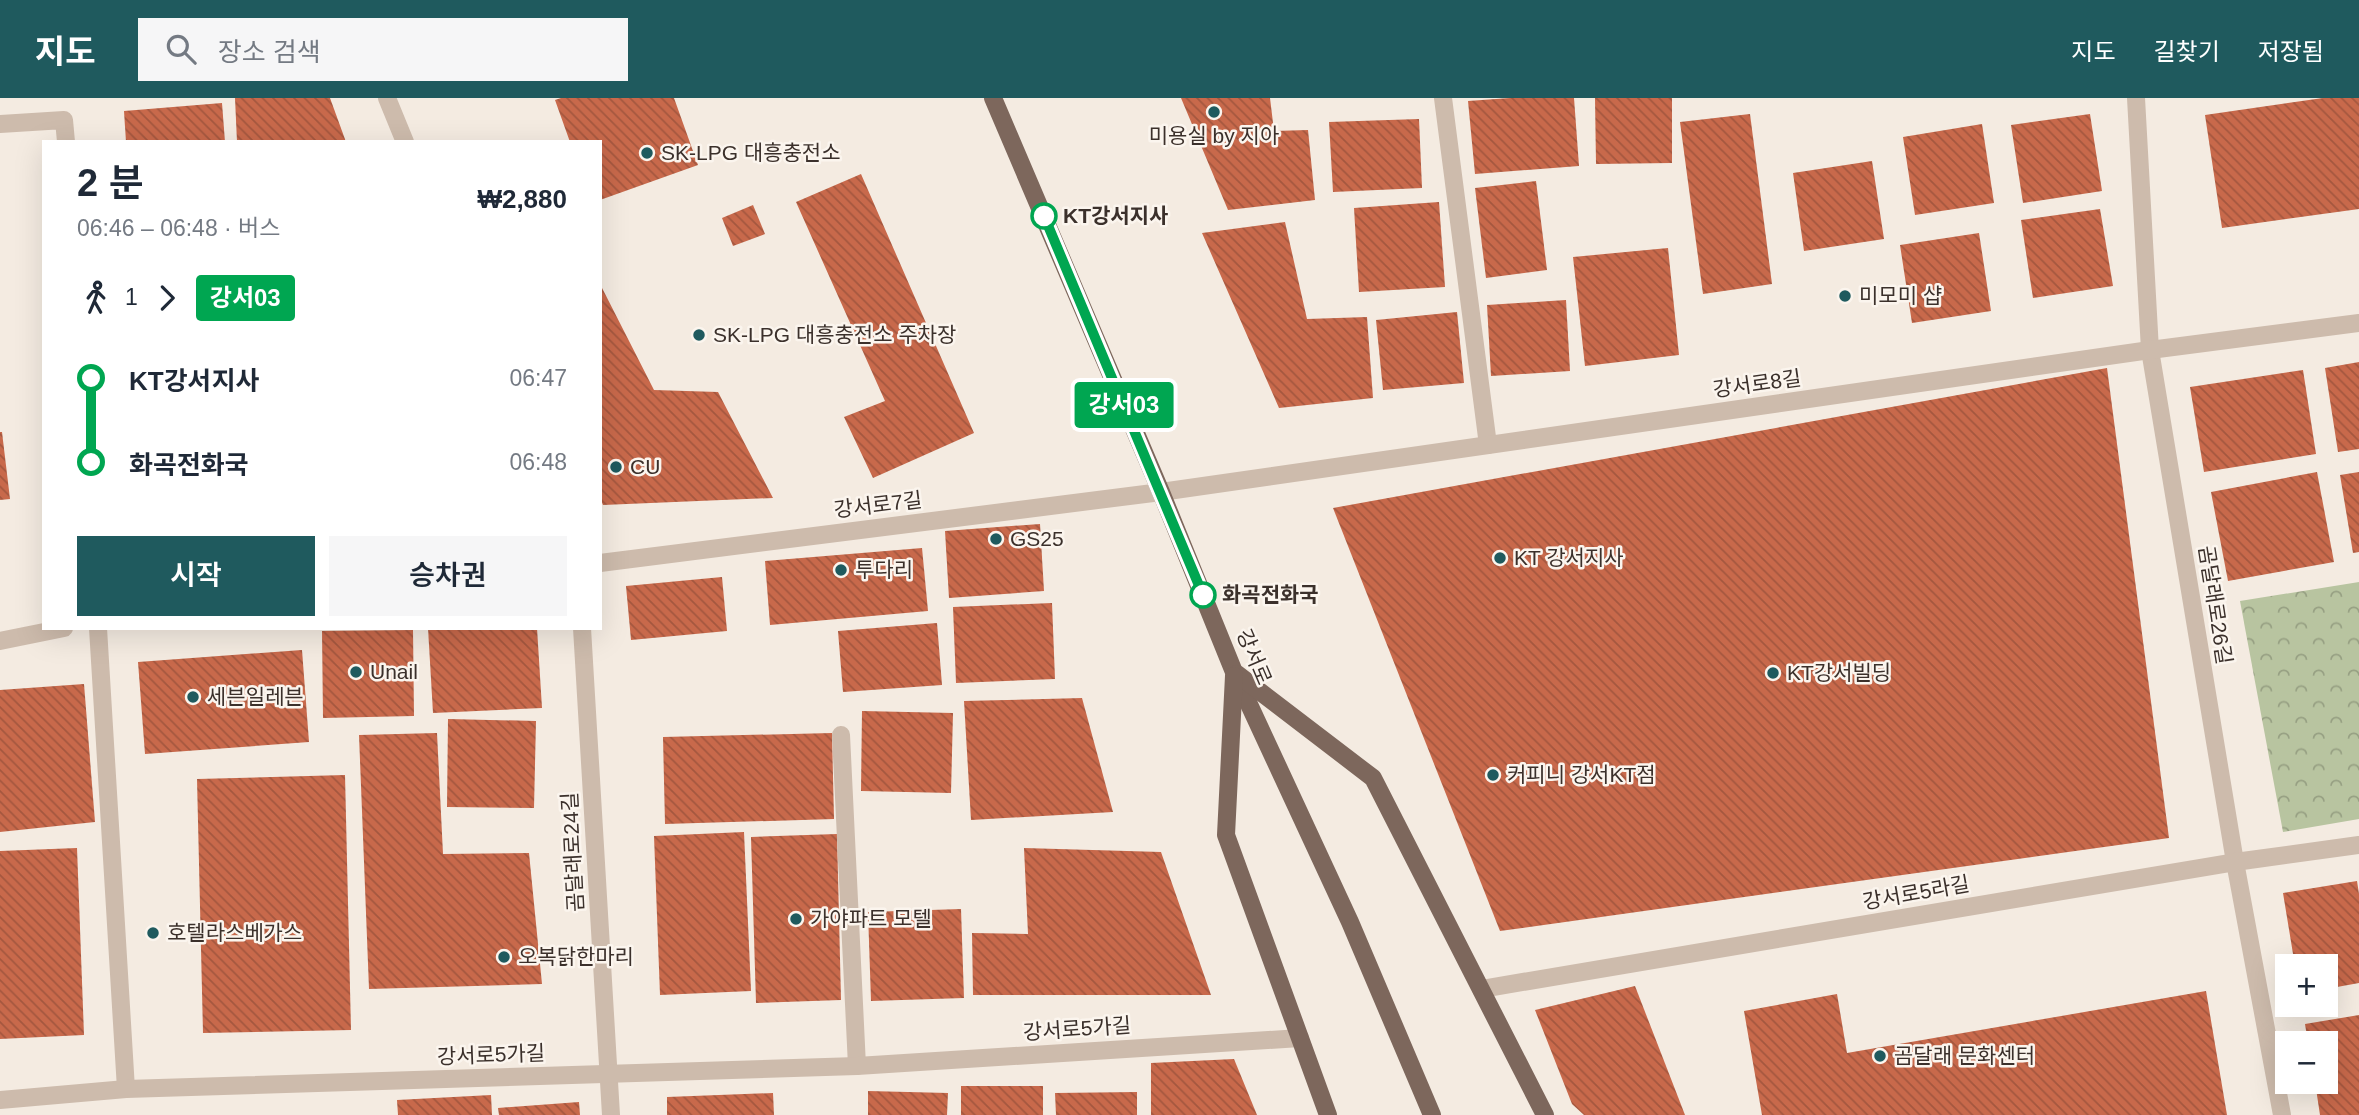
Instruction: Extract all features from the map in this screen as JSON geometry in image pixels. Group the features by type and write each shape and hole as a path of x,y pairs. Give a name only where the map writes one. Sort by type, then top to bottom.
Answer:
{"main road":[{"name":"강서로","path":"993,98 1161,492 1234,672 1350,922 1432,1115"},
{"path":"1234,672 1373,778 1545,1115"},
{"path":"1234,672 1226,835 1328,1115"}],"street":[{"path":"387,98 404,140"},
{"path":"1443,98 1488,445"},
{"name":"곰달래로26길","path":"2136,98 2150,350 2235,862 2282,1115"},
{"path":"0,124 64,120 66,140"},
{"name":"강서로8길","path":"1161,492 2150,350 2359,323"},
{"name":"강서로7길","path":"602,563 1161,492"},
{"path":"0,641 54,630"},
{"path":"98,630 126,1089"},
{"name":"곰달래로24길","path":"582,630 611,1115"},
{"path":"841,735 857,1066"},
{"name":"강서로5라길","path":"1481,989 2235,862 2359,845"},
{"name":"강서로5가길","path":"0,1100 126,1089 857,1066 1300,1038"}],"green space":[{"path":"2359,582 2359,819 2283,832 2240,601"}],"building":[{"path":"235,98 330,98 345,140 237,140"},
{"name":"SK-LPG 대흥충전소","path":"674,98 698,165 602,199 602,140 569,140 555,100"},
{"path":"1181,98 1270,98 1274,131 1308,130 1315,200 1228,210"},
{"path":"1574,98 1579,166 1475,174 1468,101"},
{"path":"1595,98 1672,98 1672,163 1596,164"},
{"path":"2323,98 2359,98 2359,209 2222,228 2205,115"},
{"path":"222,103 225,140 126,140 124,111"},
{"path":"1750,114 1772,284 1703,294 1680,122"},
{"path":"2090,114 2102,191 2023,203 2011,125"},
{"path":"1419,119 1422,188 1333,192 1329,122"},
{"path":"1982,124 1994,203 1915,215 1903,137"},
{"path":"1872,161 1884,239 1804,251 1793,173"},
{"path":"861,174 974,433 873,478 844,417 885,401 796,202"},
{"path":"1536,181 1547,270 1486,278 1475,188"},
{"path":"1439,202 1445,287 1359,292 1354,208"},
{"path":"753,205 765,234 733,246 722,218"},
{"path":"2100,209 2113,286 2033,298 2021,220"},
{"path":"1285,222 1307,319 1367,317 1373,398 1279,408 1202,233"},
{"path":"1979,233 1991,311 1912,323 1900,245"},
{"path":"1668,248 1679,355 1585,366 1573,257"},
{"path":"602,288 654,390 718,392 773,498 603,505"},
{"path":"1566,300 1570,371 1491,376 1487,305"},
{"path":"1457,312 1464,383 1383,390 1376,320"},
{"path":"2359,362 2359,449 2338,452 2325,368"},
{"name":"KT강서빌딩","path":"2107,368 2169,838 1500,931 1333,508"},
{"path":"2303,370 2316,454 2204,472 2190,387"},
{"path":"0,432 10,499 0,500"},
{"path":"2317,472 2334,562 2228,581 2211,492"},
{"path":"2359,472 2359,552 2353,553 2340,475"},
{"path":"1040,524 1044,591 949,598 945,531"},
{"path":"922,548 928,611 770,625 765,561"},
{"path":"722,577 727,631 631,640 626,586"},
{"path":"1052,603 1055,679 956,683 953,607"},
{"path":"937,623 942,685 843,692 838,631"},
{"path":"413,630 414,716 323,718 322,631"},
{"path":"428,630 537,630 542,708 433,713"},
{"path":"302,650 309,742 145,754 138,662"},
{"path":"84,684 95,822 0,832 0,690"},
{"path":"1082,698 1113,812 971,820 964,701"},
{"path":"862,711 953,713 951,793 861,791"},
{"path":"448,719 536,721 534,808 447,807"},
{"path":"437,733 443,854 529,853 542,984 369,989 359,735"},
{"path":"832,733 834,819 665,824 663,737"},
{"path":"345,775 351,1030 203,1033 197,779"},
{"path":"744,832 751,991 660,995 654,836"},
{"name":"가야파트 모텔","path":"837,834 841,1000 756,1003 751,837"},
{"path":"77,848 84,1035 0,1039 0,851"},
{"path":"1024,848 1161,852 1211,995 973,995 972,933 1028,934"},
{"path":"2357,881 2359,983 2338,987 2338,954 2293,954 2283,893"},
{"path":"961,909 964,998 871,1001 868,912"},
{"path":"1635,986 1685,1115 1584,1115 1572,1104 1535,1010"},
{"path":"2206,991 2227,1115 1762,1115 1744,1011 1837,994 1847,1053"},
{"path":"2359,1015 2359,1115 2320,1115 2317,1094 2338,1094 2338,1031 2306,1031 2305,1024"},
{"path":"1234,1059 1257,1115 1151,1115 1151,1063"},
{"path":"961,1086 1043,1086 1043,1115 961,1115"},
{"path":"868,1091 948,1093 947,1115 868,1115"},
{"path":"1137,1092 1137,1115 1056,1115 1055,1093"},
{"path":"773,1093 774,1115 667,1115 667,1097"},
{"path":"491,1095 492,1115 398,1115 397,1100"},
{"path":"579,1102 580,1115 499,1115 498,1108"}],"bus line":[{"name":"강서03","path":"1044,216 1203,595"}],"place":[{"name":"미용실 by 지아","path":"1214,112"},
{"name":"SK-LPG 대흥충전소","path":"647,153"},
{"name":"KT강서지사","path":"1044,216"},
{"name":"미모미 샵","path":"1845,296"},
{"name":"SK-LPG 대흥충전소 주차장","path":"699,335"},
{"name":"CU","path":"616,467"},
{"name":"GS25","path":"996,539"},
{"name":"KT 강서지사","path":"1500,558"},
{"name":"투다리","path":"841,570"},
{"name":"화곡전화국","path":"1203,595"},
{"name":"Unail","path":"356,672"},
{"name":"KT강서빌딩","path":"1773,673"},
{"name":"세븐일레븐","path":"193,697"},
{"name":"커피니 강서KT점","path":"1493,775"},
{"name":"가야파트 모텔","path":"796,919"},
{"name":"호텔라스베가스","path":"153,933"},
{"name":"오복닭한마리","path":"504,957"},
{"name":"곰달래 문화센터","path":"1880,1056"}]}
